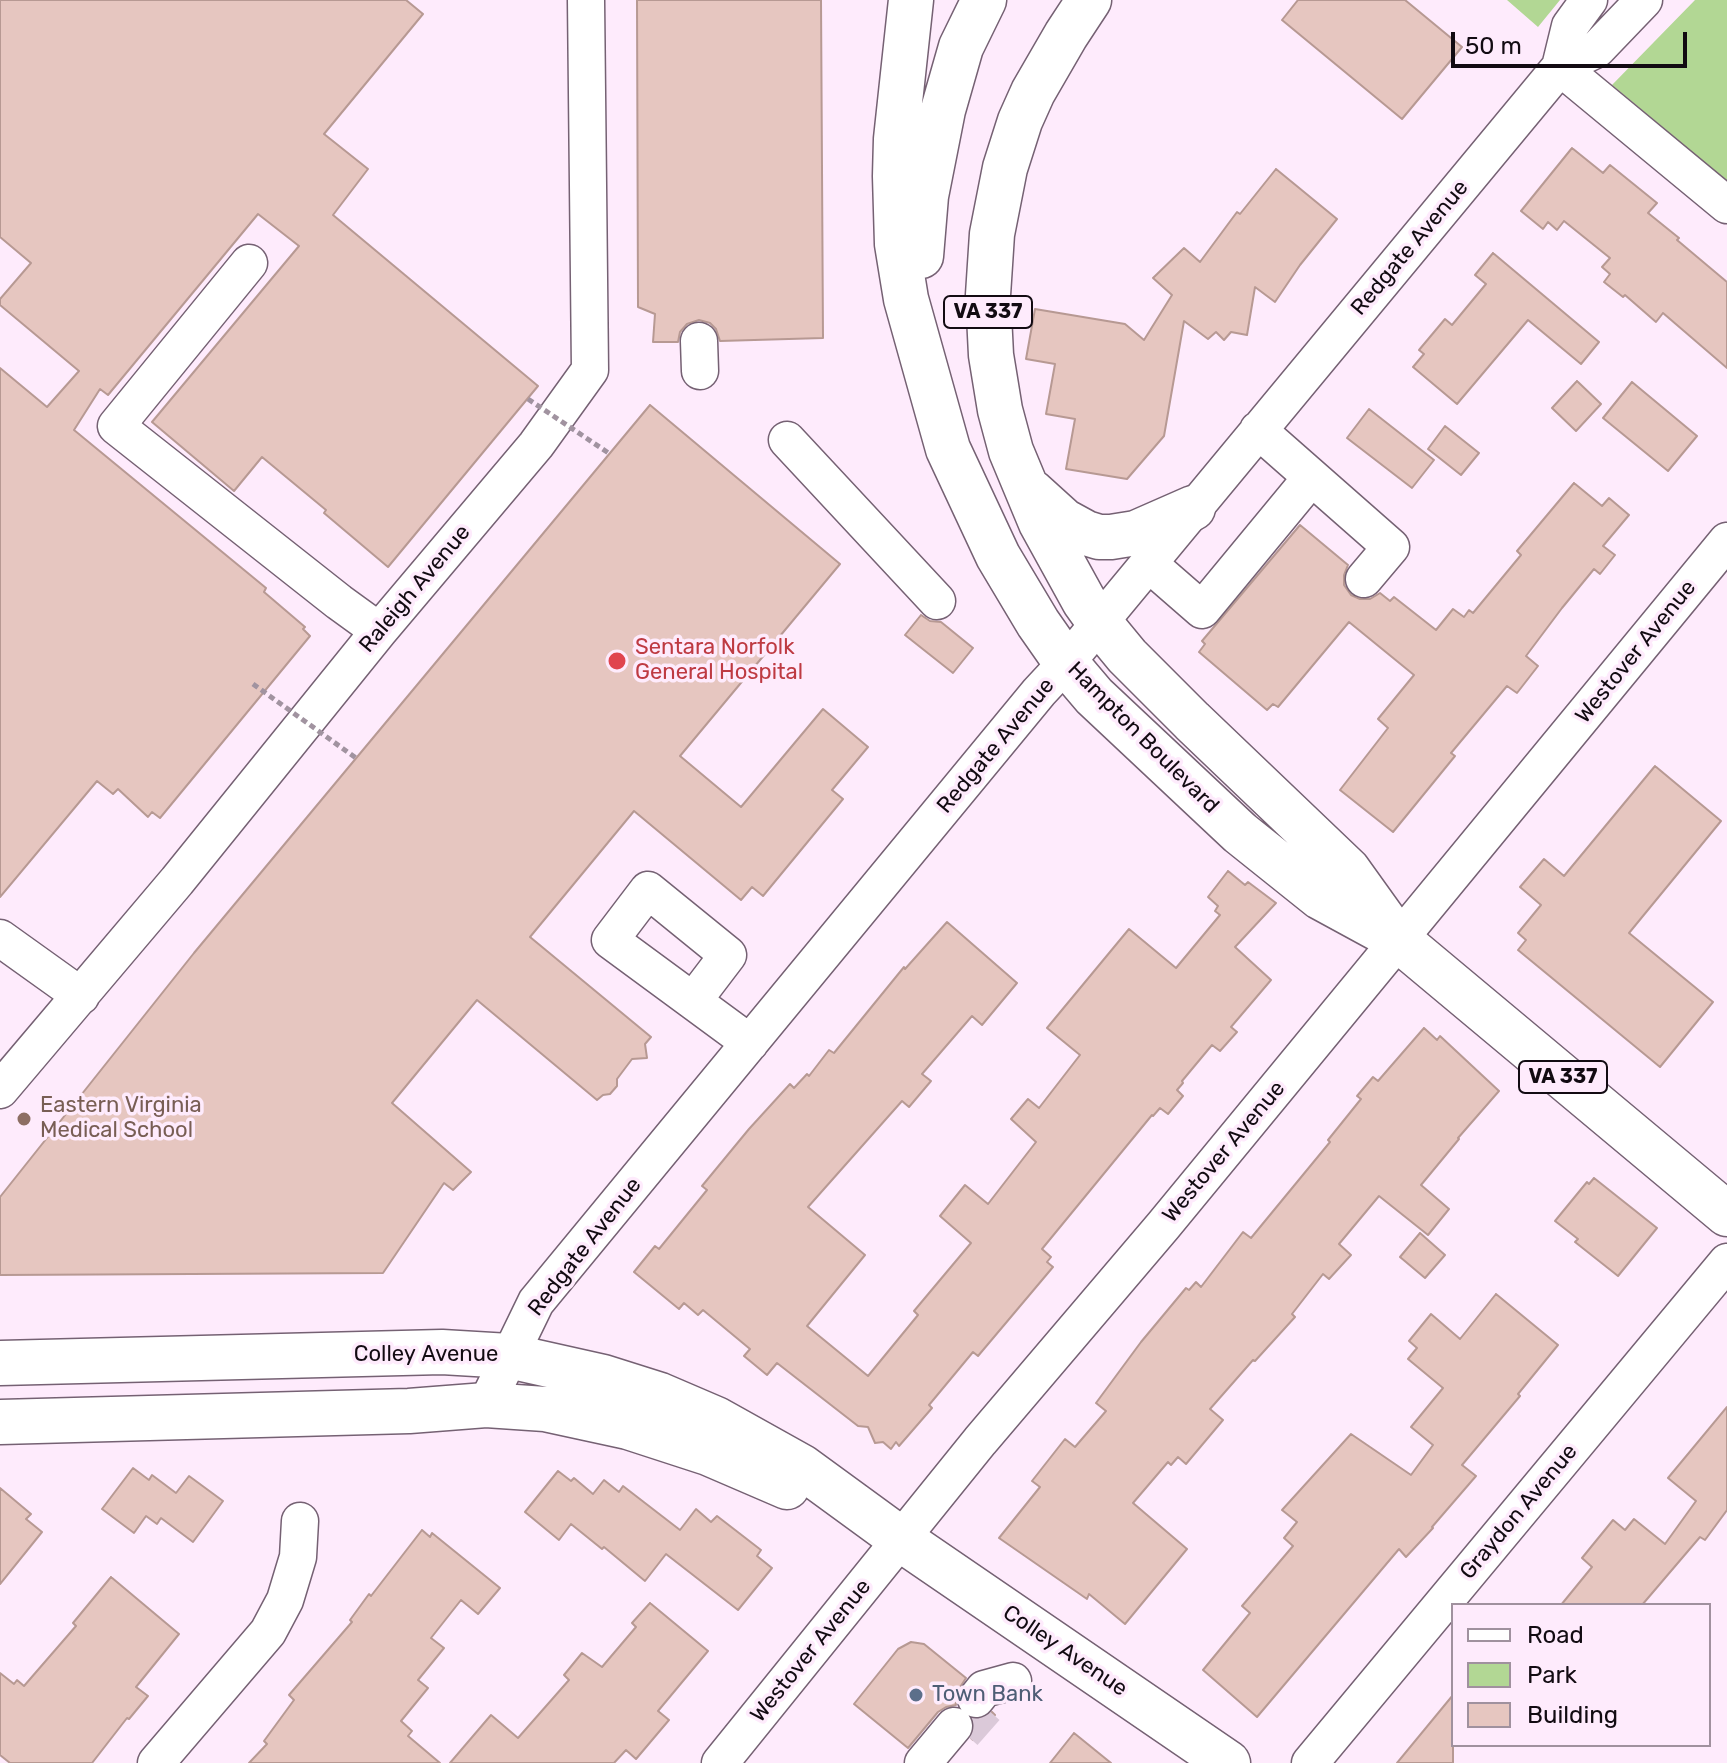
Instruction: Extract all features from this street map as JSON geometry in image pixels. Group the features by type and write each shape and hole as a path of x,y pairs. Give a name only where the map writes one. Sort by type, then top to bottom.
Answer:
{"main road":[{"name":"Hampton Boulevard","path":"911,0 896,139 895,212 906,299 948,449 981,522 1017,590 1066,663 1094,696 1240,833 1320,897 1399,940 1727,1214"},
{"path":"926,374 920,278 926,196 951,78 961,47 984,0"},
{"name":"Hampton Boulevard","path":"1078,12 1020,121 1001,183 990,248 988,309 992,366 1003,424 1024,485 1047,535 1084,601 1127,656 1348,870 1399,940"},
{"path":"1024,485 1064,521 1099,537 1136,533 1193,508"},
{"name":"Colley Avenue","path":"0,1363 442,1352 509,1356 603,1377 660,1395 716,1419 802,1467 902,1540 1228,1763"},
{"name":"Colley Avenue","path":"0,1422 409,1411 486,1405 545,1409 641,1431 708,1453 902,1540"}],"street":[{"name":"Raleigh Avenue","path":"0,1090 536,445 590,370 586,0"},
{"name":"Redgate Avenue","path":"1560,67 1570,26 1589,0"},
{"name":"Redgate Avenue","path":"486,1405 536,1302 1560,67 1597,49 1644,0"},
{"path":"1560,67 1727,205"},
{"path":"249,263 116,426 379,631"},
{"path":"1258,430 1391,547 1364,579"},
{"path":"787,440 937,601"},
{"path":"1148,563 1210,616 1311,478"},
{"name":"Westover Avenue","path":"720,1763 980,1441 1163,1226 1727,541"},
{"path":"0,938 81,996"},
{"path":"693,1001 750,1043"},
{"name":"Graydon Avenue","path":"1310,1763 1727,1262"},
{"path":"156,1763 268,1632 285,1600 298,1557 300,1521"},
{"path":"923,1763 970,1716 1013,1681"},
{"path":"939,1763 970,1716"}],"path":[{"path":"528,399 610,454"},
{"path":"253,684 356,758"}],"green space":[{"path":"1507,0 1560,0 1538,27"},
{"path":"1695,0 1727,0 1727,181 1612,85"}],"building":[{"path":"0,0 406,0 423,14 324,134 368,169 333,215 538,386 388,567 262,457 234,491 152,422 299,246 258,214 108,395 100,389 74,430 266,588 264,592 305,627 303,629 310,636 160,818 152,812 148,817 118,789 113,794 97,781 0,897 0,368 47,407 79,371 0,305 0,299 31,263 0,237"},
{"path":"637,0 821,0 823,338 720,341 710,323 699,320 687,324 680,332 678,342 653,342 655,314 638,307"},
{"path":"1298,0 1405,0 1462,47 1402,119 1282,20"},
{"path":"1572,148 1603,173 1610,165 1657,203 1648,213 1727,282 1727,368 1663,313 1656,322 1625,295 1623,297 1604,282 1610,274 1602,267 1610,258 1564,221 1557,230 1548,222 1543,229 1521,211"},
{"path":"1276,169 1337,219 1275,302 1255,287 1247,335 1231,332 1224,340 1216,332 1208,339 1184,321 1164,436 1127,479 1066,469 1075,419 1046,414 1055,364 1026,359 1035,309 1125,324 1144,340 1172,295 1153,278 1184,248 1200,262 1237,212 1240,214"},
{"path":"1493,253 1599,342 1581,364 1528,320 1457,404 1413,367 1424,354 1419,350 1445,319 1452,325 1486,284 1475,275"},
{"path":"1577,381 1601,404 1576,431 1552,408"},
{"path":"1632,382 1697,436 1668,471 1603,418"},
{"path":"650,405 840,564 680,756 741,807 823,709 868,747 832,790 843,799 763,896 752,887 741,900 634,811 530,937 651,1037 645,1044 647,1058 632,1059 617,1079 617,1086 610,1094 597,1100 477,1000 392,1103 471,1172 453,1190 444,1183 383,1273 0,1275 0,1197 194,953"},
{"path":"1369,409 1434,460 1412,488 1347,438"},
{"path":"1445,426 1479,453 1461,475 1428,449"},
{"path":"1574,483 1602,506 1609,498 1629,515 1603,546 1615,555 1600,574 1594,569 1526,656 1538,666 1517,693 1507,686 1451,753 1455,756 1393,832 1340,790 1388,728 1378,719 1414,675 1349,622 1278,707 1273,704 1267,710 1199,652 1205,644 1202,641 1300,525 1348,565 1344,585 1351,595 1370,599 1380,593 1390,601 1394,597 1436,630 1453,609 1464,617 1469,610 1473,613 1521,555 1517,551"},
{"path":"921,615 930,621 941,622 973,648 953,673 905,635"},
{"path":"1655,766 1721,821 1629,933 1713,1002 1660,1067 1518,950 1526,940 1518,933 1541,905 1520,887 1544,859 1564,876"},
{"path":"1228,871 1276,903 1235,947 1271,980 1231,1027 1237,1032 1220,1051 1212,1045 1182,1081 1177,1090 1183,1096 1168,1114 1160,1108 1152,1115 1042,1249 1051,1257 1047,1262 1053,1267 978,1356 973,1352 929,1405 932,1408 899,1446 896,1442 891,1449 883,1442 875,1443 868,1427 858,1426 777,1363 767,1375 744,1356 750,1349 703,1310 698,1315 684,1303 679,1309 634,1272 655,1246 659,1249 707,1190 702,1186 749,1129 790,1084 794,1088 807,1074 809,1076 829,1050 834,1053 904,967 947,922 1017,983 982,1025 972,1016 922,1074 931,1081 909,1107 902,1101 808,1207 865,1255 807,1326 868,1376 918,1315 914,1311 971,1243 940,1216 965,1185 988,1204 1036,1142 1011,1119 1028,1099 1039,1108 1080,1055 1047,1028 1129,929 1176,968 1220,915 1215,911 1218,906 1208,897"},
{"path":"1424,1028 1437,1040 1440,1036 1499,1091 1421,1185 1449,1209 1428,1235 1379,1196 1339,1244 1351,1255 1329,1279 1323,1274 1292,1314 1295,1317 1210,1409 1223,1420 1186,1464 1178,1457 1171,1465 1168,1462 1133,1503 1187,1549 1125,1624 1089,1594 1087,1599 999,1538 1040,1487 1032,1481 1065,1439 1075,1447 1106,1411 1096,1403 1186,1288 1189,1290 1196,1282 1201,1287 1243,1232 1251,1238 1330,1142 1328,1140 1361,1099 1357,1096 1373,1077 1378,1081"},
{"path":"1594,1178 1657,1228 1618,1276 1575,1242 1578,1239 1555,1221 1587,1182 1589,1184"},
{"path":"1420,1233 1445,1255 1425,1278 1400,1257"},
{"path":"1496,1294 1558,1345 1462,1465 1476,1476 1406,1557 1399,1549 1257,1717 1203,1670 1250,1613 1242,1606 1293,1546 1284,1538 1297,1522 1282,1510 1351,1434 1411,1475 1433,1445 1411,1427 1443,1388 1408,1359 1417,1348 1409,1341 1431,1314 1460,1339"},
{"path":"1727,1407 1727,1510 1705,1540 1700,1537 1644,1603 1563,1603 1592,1567 1582,1558 1613,1520 1625,1530 1634,1519 1665,1544 1696,1501 1668,1478"},
{"path":"133,1468 149,1480 152,1475 176,1493 189,1476 223,1501 193,1542 161,1518 157,1524 146,1516 134,1533 102,1509"},
{"path":"558,1471 571,1481 574,1478 593,1494 604,1480 619,1492 623,1486 680,1530 696,1509 711,1522 717,1516 761,1550 757,1556 772,1568 738,1610 666,1554 645,1581 571,1524 559,1540 525,1512"},
{"path":"0,1488 31,1514 26,1519 42,1532 0,1584"},
{"path":"422,1530 430,1537 432,1533 500,1588 478,1614 461,1600 431,1638 444,1648 418,1680 428,1688 401,1721 412,1731 408,1736 440,1763 249,1763 267,1744 264,1741 294,1700 289,1695 352,1622 350,1620 369,1594 371,1596"},
{"path":"111,1577 179,1634 136,1687 148,1696 92,1763 10,1763 0,1755 0,1673 14,1684 17,1680 24,1686 76,1626 73,1623"},
{"path":"650,1603 708,1651 658,1711 669,1720 636,1759 626,1750 614,1763 450,1763 491,1715 518,1738 569,1680 564,1675 582,1653 602,1667 636,1627 632,1623"},
{"name":"Town Bank","path":"911,1642 924,1644 966,1678 955,1695 956,1705 938,1712 908,1748 854,1704 898,1649"},
{"path":"1451,1697 1453,1763 1397,1763"},
{"path":"992,1712 995,1715 973,1740 974,1720"},
{"path":"1074,1733 1111,1763 1050,1763"}],"tunnel":[{"path":"964,1733 986,1708"}],"place":[{"name":"Sentara Norfolk General Hospital","path":"617,661"},
{"name":"Eastern Virginia Medical School","path":"24,1119"},
{"name":"Town Bank","path":"916,1695"}]}
